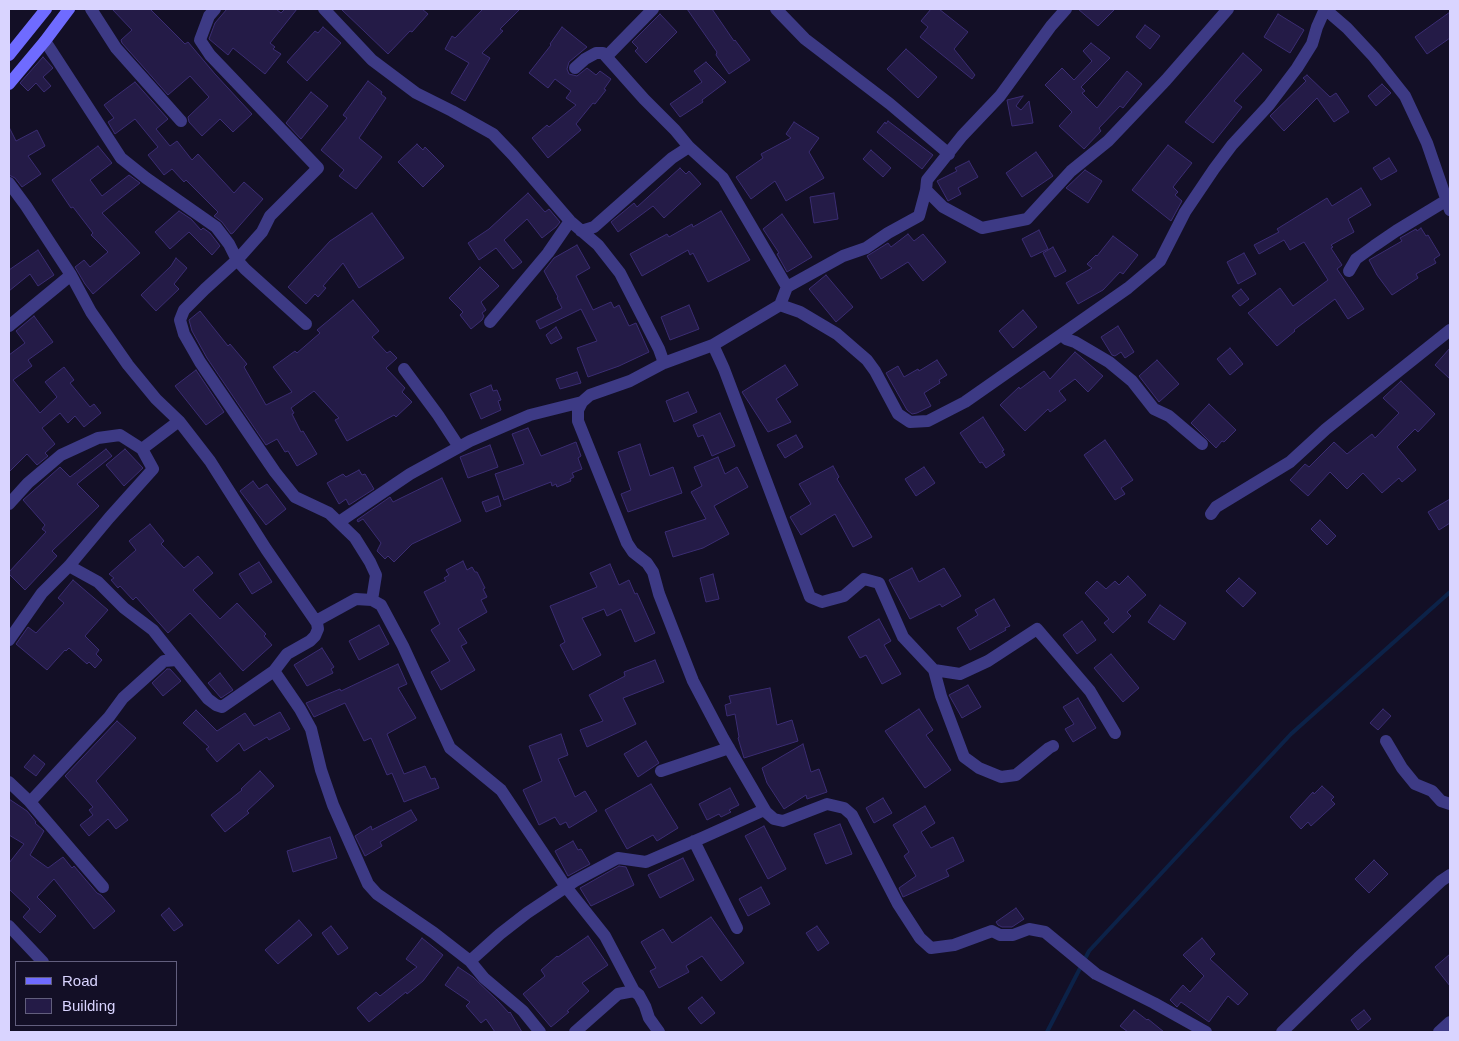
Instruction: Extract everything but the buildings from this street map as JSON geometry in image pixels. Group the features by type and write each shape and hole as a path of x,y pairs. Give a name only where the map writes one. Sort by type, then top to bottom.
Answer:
{"main road":[{"path":"9,55 46,9"},
{"path":"9,84 45,42 69,9"}],"street":[{"path":"91,9 116,48 181,121"},
{"path":"215,9 209,16 200,40 210,55 318,168 270,216 262,232 237,260 184,310 180,320 184,334 200,362 275,472 296,496 329,512 355,538 370,562 376,576 372,600"},
{"path":"324,9 372,60 416,93 493,134 570,221 598,246 620,273 659,349 664,364"},
{"path":"607,56 653,9"},
{"path":"776,9 805,39 890,104 949,154"},
{"path":"1066,9 1051,26 1000,96 962,136 927,180 919,216 866,248 843,256 787,287 780,305 713,345 664,364 630,381 590,395 582,402 578,410 578,421 627,543 633,552 647,563 653,572 684,661 729,748 764,810 774,819 783,821 827,804 844,808 852,815 898,904 920,938 931,948 954,945 992,931 1000,935 1013,935 1029,929 1045,932 1096,974 1206,1032"},
{"path":"926,190 943,207 982,228 1027,220 1072,171 1108,142 1166,80 1228,9"},
{"path":"780,305 800,312 837,334 867,360 898,414 910,422 928,421 965,402 1064,334 1068,329 1128,288 1160,262 1185,212 1214,169 1232,145 1270,105 1297,68 1312,44 1325,9 1347,28 1374,57 1405,96 1426,143 1449,205 1374,246 1356,259 1350,271"},
{"path":"45,42 122,158 146,178 216,227 229,244 237,260 306,324"},
{"path":"575,68 585,59 596,53 603,52 607,56 689,147 723,178 787,287"},
{"path":"581,231 594,227 672,158 689,147"},
{"path":"9,183 71,275 91,312 128,365 156,399 179,421 210,461 266,549 316,621 318,629 310,641 287,654 274,671 222,707 208,699 153,630 124,608 98,582 69,566"},
{"path":"490,322 548,253 570,221"},
{"path":"9,326 71,275"},
{"path":"1212,514 1216,508 1290,462 1326,428 1450,330"},
{"path":"1064,334 1066,339 1075,342 1109,362 1132,381 1154,408 1169,416 1202,444"},
{"path":"713,345 724,369 810,597 822,602 844,596 864,579 878,583 903,638 934,670 941,696 964,756 979,768 1001,777 1016,775 1054,746"},
{"path":"404,369 459,447"},
{"path":"339,522 410,474 459,447 530,415 582,402"},
{"path":"142,449 179,421"},
{"path":"9,504 28,483 61,455 98,438 120,435 142,449 153,469 69,566 42,593 9,640"},
{"path":"316,621 356,599 372,600 381,605 439,721 450,748 501,790 566,888 605,936 634,991 639,995 649,1018 659,1032"},
{"path":"934,670 960,674 988,661 1037,629 1090,691 1115,734"},
{"path":"164,661 165,645"},
{"path":"30,802 109,717 124,698 164,661 177,660"},
{"path":"274,671 300,709 310,729 321,770 334,805 368,884 378,894 470,961 484,978 523,1011 540,1032"},
{"path":"1386,741 1402,768 1415,784 1432,791 1441,801 1450,804"},
{"path":"661,771 729,748"},
{"path":"9,782 30,802 103,887"},
{"path":"470,961 527,913 575,881 618,858 646,862 764,810"},
{"path":"694,842 737,928"},
{"path":"1282,1032 1358,958 1441,881 1450,875"},
{"path":"9,926 42,961"},
{"path":"575,1032 618,994 634,991"},
{"path":"1439,1032 1450,1022"}],"waterway":[{"path":"1047,1032 1089,951 1291,734 1450,592"}]}
